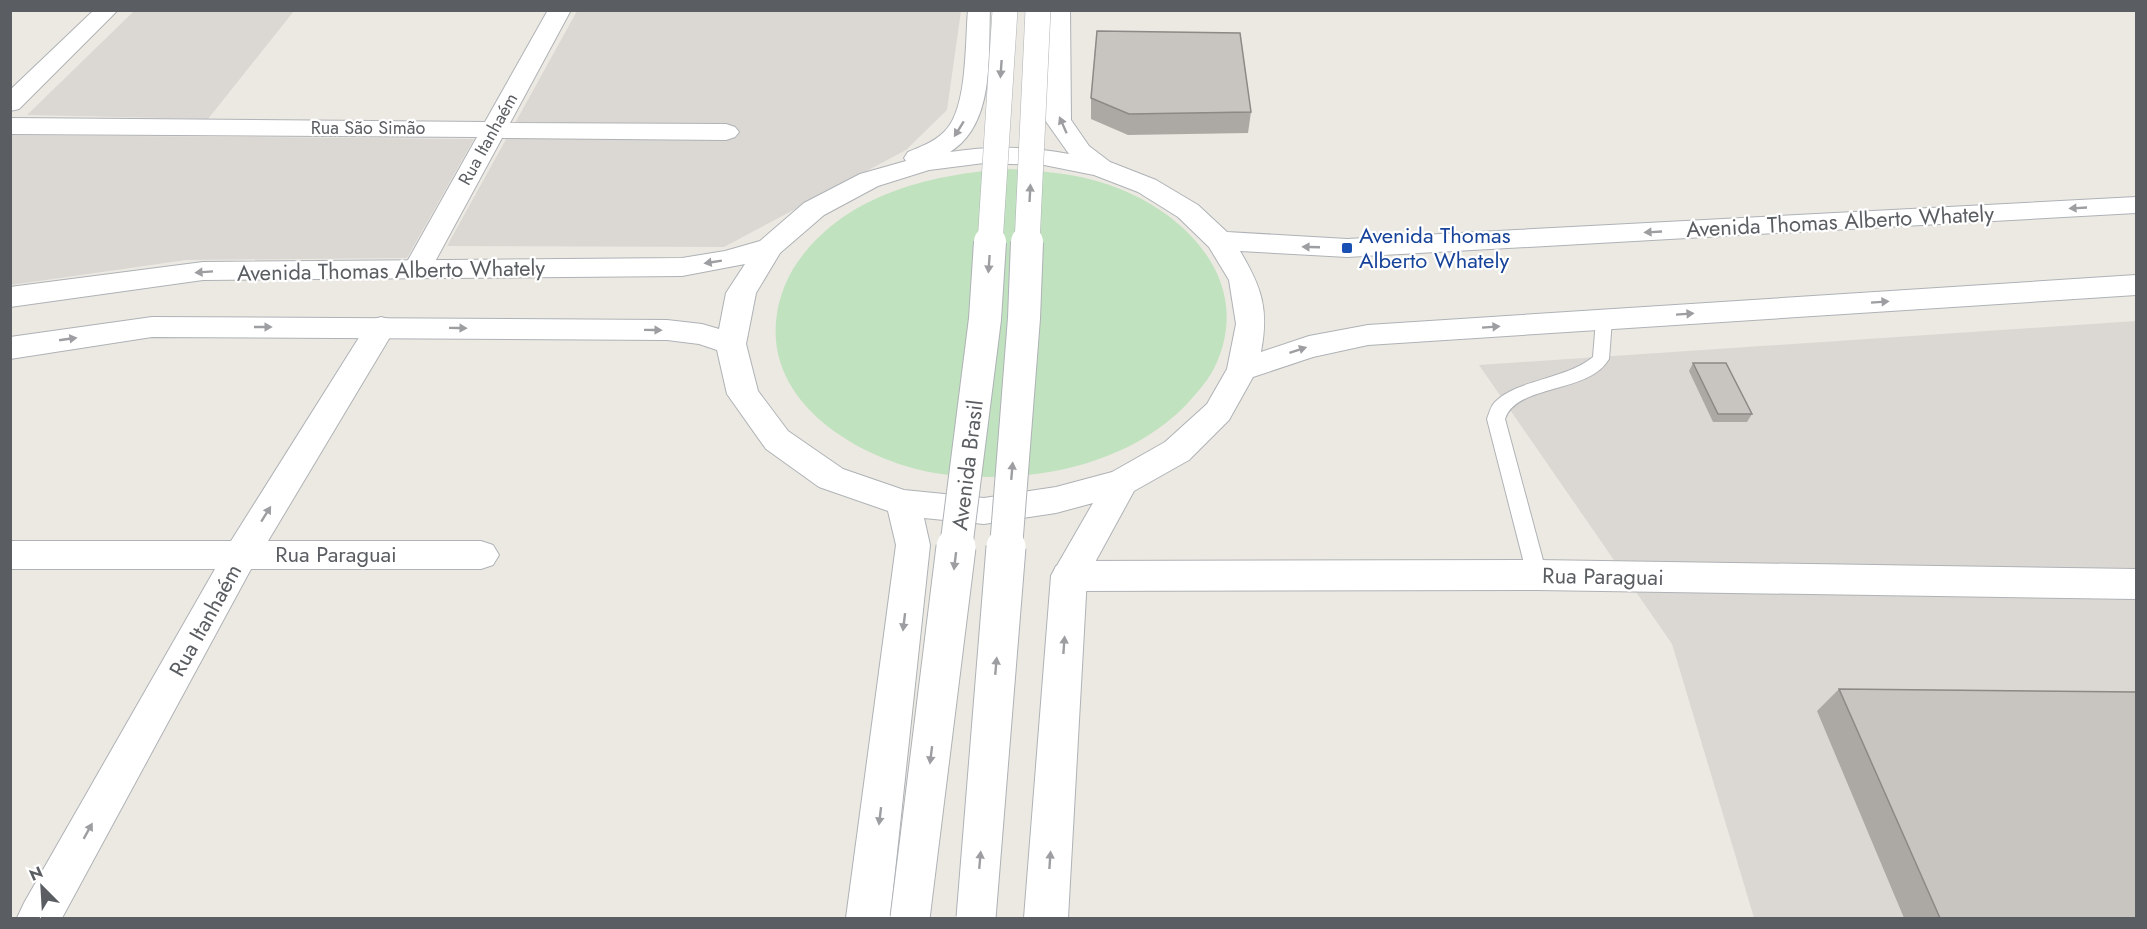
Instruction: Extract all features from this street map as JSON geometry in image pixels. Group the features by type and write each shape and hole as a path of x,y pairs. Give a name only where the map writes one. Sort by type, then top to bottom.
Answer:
{"main road":[{"path":"10,104 107,10"},
{"name":"Rua Itanhaém","path":"417,269 560,10"},
{"path":"869,180 926,163 984,155 1044,157 1101,168 1147,186 1188,210 1220,241 1243,280 1251,324 1242,369 1218,412 1177,451 1122,482 1056,500 984,511 903,502 831,478 777,440 743,394 731,344 741,293 770,247 814,209 869,180 941,147 956,136 970,108 979,10"},
{"name":"Avenida Brasil","path":"910,918 985,319 1005,10"},
{"name":"Avenida Brasil","path":"976,918 1024,318 1038,10"},
{"path":"1059,10 1058,120 1080,151 1101,168"},
{"name":"Rua São Simão","path":"10,126 726,132"},
{"name":"Avenida Thomas Alberto Whately","path":"1220,241 1347,248 2136,205"},
{"name":"Avenida Thomas Alberto Whately","path":"10,297 203,271 682,267 726,260 770,247"},
{"path":"1242,369 1309,347 1368,334 2136,285"},
{"path":"10,348 152,327 667,330 702,334 731,344"},
{"name":"Rua Itanhaém","path":"39,918 242,553 381,327"},
{"path":"1046,918 1069,576 1122,482"},
{"path":"868,918 913,545 903,502"},
{"name":"Rua Paraguai","path":"10,555 242,553 481,555"},
{"name":"Rua Paraguai","path":"1069,576 1537,575 2136,584"}],"lane":[{"path":"1537,575 1496,419 1500,407 1514,397 1586,372 1601,359 1604,320"}],"shaded area":[{"path":"134,11 294,11 208,119 27,115"},
{"path":"577,11 961,11 947,110 906,150 724,247 447,246"},
{"path":"10,135 474,139 407,258 186,260 11,285"},
{"path":"2136,321 2136,918 1754,918 1672,644 1479,365"}],"green space":[{"path":"1007,169 1065,174 1120,189 1146,201 1190,235 1207,256 1220,280 1226,306 1225,333 1214,368 1203,386 1185,406 1161,427 1134,444 1105,457 1044,473 980,477 949,475 919,470 859,447 831,429 807,407 789,382 778,354 776,322 779,303 794,267 826,231 848,214 872,200 925,182"}],"building":[{"path":"1097,31 1240,33 1251,112 1129,114 1091,98"},
{"path":"1693,363 1726,363 1752,414 1718,414"},
{"path":"1839,689 2136,692 2136,918 1940,918"}],"place":[{"name":"Avenida Thomas Alberto Whately","path":"1347,248"}]}
